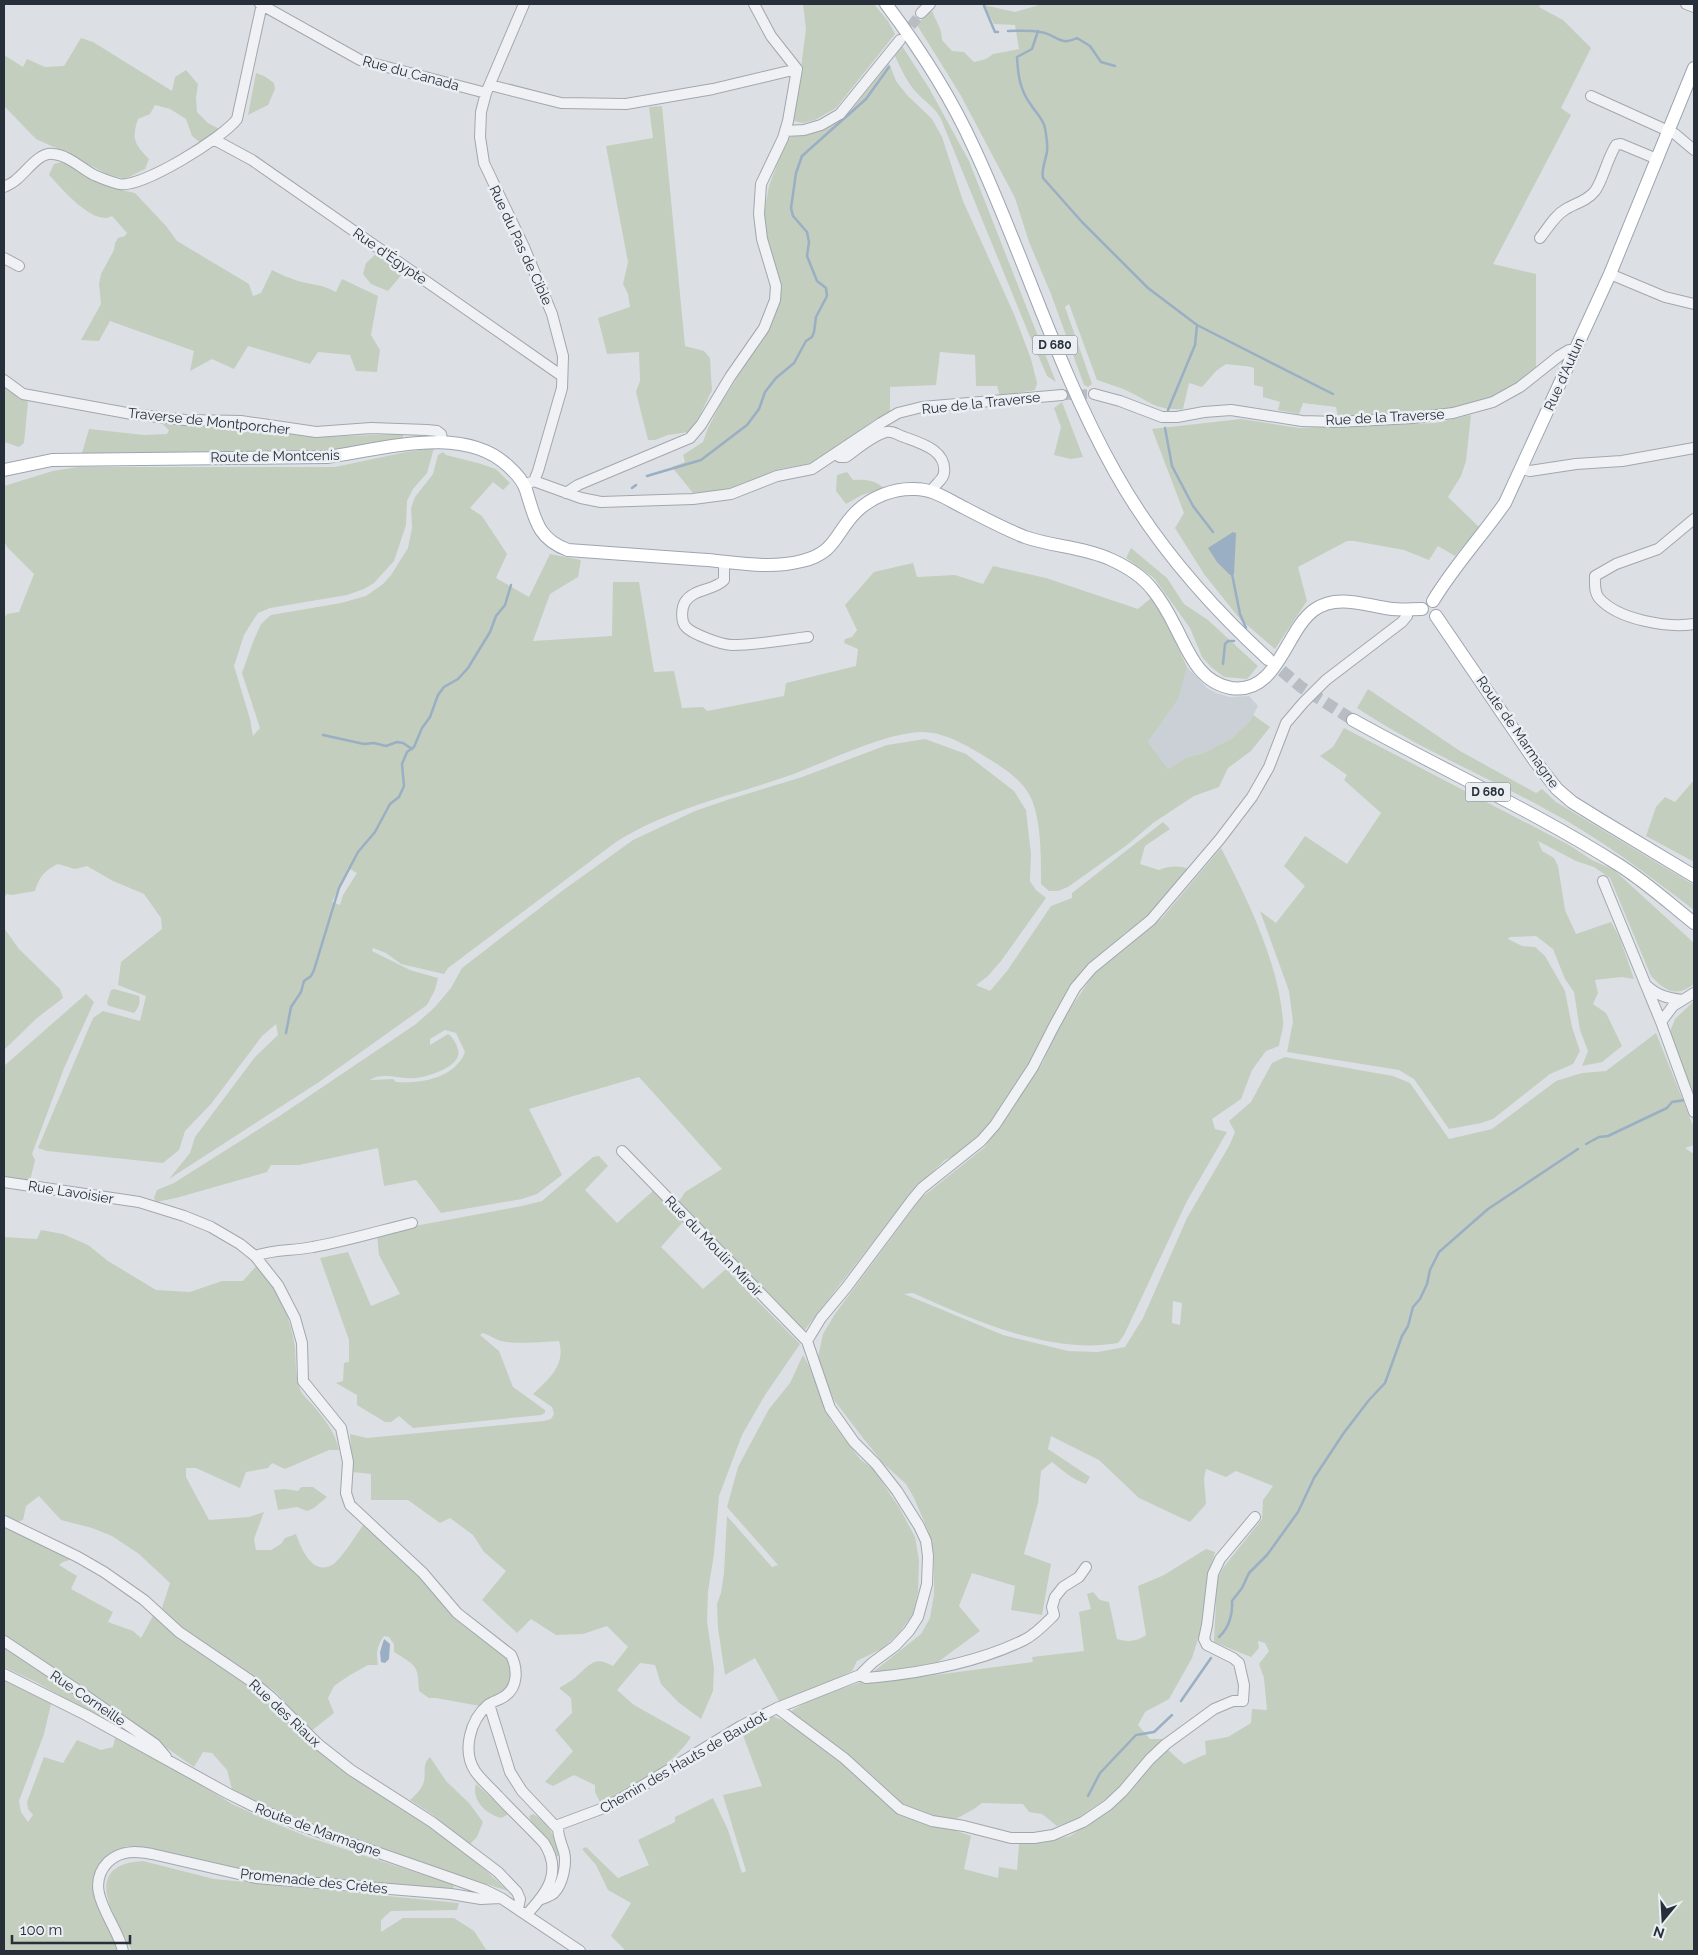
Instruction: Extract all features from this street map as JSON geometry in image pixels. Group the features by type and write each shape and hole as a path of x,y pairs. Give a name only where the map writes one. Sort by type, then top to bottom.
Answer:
{"main road":[{"name":"D 680","path":"886,4 925,59 953,106 974,148 1064,368 1089,423 1115,473 1143,518 1193,582 1222,615 1268,659"},
{"name":"Rue d'Autun","path":"1433,601 1445,581 1505,503 1610,274 1694,68"},
{"name":"Route de Montcenis","path":"4,470 52,460 327,457 363,452 392,445 423,442 443,443 481,450 498,458 529,486"},
{"path":"529,486 537,525 544,535 558,546 568,550 773,565 802,562 818,556 830,548 855,513 868,502 894,491 918,489 931,492 1026,537 1089,551 1133,572 1151,587 1166,609 1187,652 1199,670 1216,684 1233,688 1246,687 1259,682 1279,660 1305,620 1313,611 1325,604 1352,602 1408,610 1422,609"},
{"path":"1433,601 1439,609 1436,616 1428,617 1422,609 1426,602 1433,601"},
{"name":"Route de Marmagne","path":"1436,616 1557,789 1572,802 1694,876"},
{"name":"D 680","path":"1353,720 1416,756 1564,831 1621,866 1694,923"}],"street":[{"name":"Rue du Canada","path":"261,4 360,60 488,89 561,103 626,104 713,89 797,69"},
{"path":"4,187 16,181 42,157 53,154 68,159 95,175 121,185 136,182 215,140 231,127 239,114 261,4"},
{"name":"Rue du Pas de Cible","path":"524,4 488,89 481,112 480,137 484,163 524,247 552,314 563,356 562,388 529,486"},
{"path":"566,492 594,477 690,438 764,328 775,300 776,286 762,239 759,214 761,184 785,131 797,69 771,36 754,4"},
{"path":"921,13 930,4"},
{"path":"1686,4 1694,7"},
{"path":"785,131 804,130 821,125 840,114 900,40"},
{"path":"1591,96 1675,134 1694,150"},
{"name":"Rue d'Égypte","path":"215,140 252,160 562,376"},
{"path":"1540,238 1559,214 1582,203 1595,191 1616,145 1621,144 1657,159"},
{"path":"4,258 19,266"},
{"path":"1610,274 1665,297 1694,304"},
{"name":"Rue de la Traverse","path":"1094,394 1120,401 1162,417 1177,418 1204,412 1231,410 1302,420 1337,422 1413,418 1453,413 1493,402 1520,387 1559,356 1569,350 1574,350"},
{"name":"Traverse de Montporcher","path":"4,380 23,394 132,414 185,420 241,422 316,432 372,428 427,430 437,431 443,443"},
{"name":"Rue de la Traverse","path":"529,486 566,492 590,501 601,502 693,500 731,494 777,476 812,469 898,413 922,407 1062,395"},
{"path":"835,454 840,457 846,457 883,433 890,431 922,443 935,451 943,462 944,473 942,480 936,484 931,492"},
{"path":"1521,469 1530,471 1576,464 1622,461 1694,448"},
{"path":"1694,519 1658,549 1616,564 1595,576 1595,585 1599,598 1627,616 1668,624 1694,624"},
{"path":"724,562 724,580 721,583 700,591 686,600 682,614 682,621 685,627 692,632 730,645 808,637"},
{"path":"1086,1567 1079,1578 1063,1587 1055,1597 1052,1607 1054,1615 1038,1631 1025,1640 952,1666 877,1677 866,1678 860,1675 872,1663 895,1646 909,1631 918,1617 927,1584 928,1556 926,1541 897,1490 876,1464 854,1442 830,1408 807,1341 821,1318 917,1194 981,1141 994,1125 1033,1067 1054,1026 1081,981 1092,968 1151,920 1220,839 1252,797 1269,767 1286,723 1326,680 1402,622 1407,616 1408,610"},
{"path":"1604,881 1661,1022 1694,1112"},
{"path":"1646,986 1656,994 1666,998 1682,1000"},
{"path":"1661,1022 1674,1006 1694,993"},
{"name":"Rue du Moulin Miroir","path":"622,1151 807,1341"},
{"name":"Rue Lavoisier","path":"4,1182 139,1202 184,1216 210,1227 240,1244 256,1256"},
{"path":"412,1223 333,1243 296,1250 269,1251 256,1256 278,1285 295,1318 302,1343 303,1381 340,1428 348,1462 346,1493 350,1505 424,1573 457,1613 511,1655 516,1669 514,1684 504,1697 489,1704 479,1714 472,1728 469,1747 474,1770 550,1852 553,1873 547,1889 539,1900"},
{"path":"777,1708 844,1758 900,1809 932,1821 964,1826 1011,1838 1034,1838 1053,1835 1083,1822 1113,1800 1150,1759 1214,1709 1233,1701 1243,1701 1244,1685 1239,1663 1207,1645 1204,1639 1213,1574 1224,1553 1255,1516"},
{"name":"Rue des Riaux","path":"4,1521 78,1557 104,1572 144,1600 180,1632 254,1683 271,1697 318,1744 351,1770 432,1822 498,1872 517,1892 522,1912"},
{"name":"Rue Corneille","path":"4,1641 156,1744 168,1760"},
{"name":"Route de Marmagne","path":"4,1674 65,1703 261,1810 485,1890 501,1898 580,1951"},
{"name":"Chemin des Hauts de Baudot","path":"558,1828 558,1825 609,1806 740,1726 777,1708 860,1675"},
{"path":"489,1704 510,1772 522,1791 558,1828 565,1854 565,1867 560,1883 553,1894 539,1900 522,1912"},
{"name":"Promenade des Crêtes","path":"123,1951 118,1934 103,1909 98,1892 99,1880 102,1869 110,1860 124,1853 135,1851 256,1878 451,1894 481,1899 501,1898"}],"shaded area":[{"path":"1187,667 1207,688 1216,693 1230,697 1249,696 1258,706 1250,721 1232,738 1204,753 1188,757 1168,769 1148,742 1179,698"}],"green space":[{"path":"803,4 874,4 888,21 895,34 836,108 815,120 803,123 794,121 806,29"},
{"path":"1042,4 1541,4 1539,7 1563,20 1591,48 1561,108 1571,115 1493,264 1536,274 1536,369 1494,398 1451,409 1338,417 1336,407 1303,403 1299,414 1278,410 1280,402 1263,397 1263,387 1254,385 1254,368 1226,364 1216,371 1202,387 1189,383 1183,409 1165,408 1123,389 1097,380 1069,304 1065,307 1092,384 1088,387 1084,385 1051,294 1029,242 1015,198 960,94 917,25 932,11 940,28 942,40 952,51 964,52 974,62 986,59 993,54 1019,49 1015,25 994,24 984,5 1015,12"},
{"path":"81,38 93,42 172,91 175,77 186,70 198,84 197,112 208,123 221,130 202,144 192,136 186,119 170,109 155,105 150,114 138,119 135,132 136,141 140,149 149,159 145,169 125,179 107,174 36,139 4,106 4,55 23,67 27,59 45,67 64,66"},
{"path":"902,46 929,88 969,161 1056,382 1047,376 941,119 934,109 912,87 895,56"},
{"path":"889,63 896,81 907,95 932,119 942,137 963,201 1014,314 1031,359 1037,383 1035,390 1000,396 997,386 976,386 975,355 940,352 936,385 890,387 890,412 874,420 829,453 811,463 779,469 733,489 693,493 672,467 685,462 683,455 703,442 720,405 769,327 779,305 781,287 768,245 764,213 769,186 787,138 831,126 848,114"},
{"path":"256,73 274,83 275,89 268,105 248,115"},
{"path":"662,106 685,346 704,351 710,358 712,390 689,432 648,440 636,392 640,381 639,352 607,354 598,318 630,307 628,294 623,284 628,262 606,146 653,138 649,107"},
{"path":"62,162 117,189 135,193 166,226 177,241 249,284 253,296 261,293 272,270 298,281 322,286 336,292 342,279 378,296 371,335 380,350 377,372 356,371 350,355 318,352 310,364 248,346 234,369 212,359 190,371 194,351 110,321 99,341 81,340 101,304 99,284 101,274 114,250 118,238 125,236 127,233 112,216 105,218 87,211 69,197 54,181 49,175 54,164"},
{"path":"376,254 403,273 388,291 371,284 363,274 366,263"},
{"path":"4,386 28,402 24,443 19,447 4,442"},
{"path":"1062,402 1083,457 1071,459 1054,455 1061,427 1054,408"},
{"path":"1471,415 1466,461 1461,476 1448,497 1479,527 1455,556 1438,546 1429,560 1404,550 1347,541 1298,567 1307,601 1275,649 1240,619 1204,574 1175,528 1184,513 1152,429 1241,419 1299,428 1435,423"},
{"path":"160,422 247,427 315,437 403,434 403,441 374,442 336,450 82,453 89,429 144,435 167,434 169,430"},
{"path":"434,448 427,473 413,489 407,501 406,525 394,561 374,583 364,589 347,595 270,608 258,613 244,635 234,666 250,719 253,736 260,728 242,673 261,624 271,615 341,603 366,596 383,584 408,548 412,528 411,508 415,497 433,474 438,455 443,452 446,455 496,469 510,483 503,490 493,482 470,508 482,516 507,554 496,578 529,597 550,554 581,560 578,577 550,594 533,641 612,636 613,582 639,582 654,672 674,671 682,708 703,707 707,711 784,696 786,683 856,666 858,649 844,643 845,639 852,637 857,630 845,605 874,572 913,563 917,577 955,575 983,584 993,566 1046,578 1138,609 1151,598 1161,610 1187,667 1179,698 1148,742 1168,769 1188,757 1204,753 1232,738 1250,721 1253,715 1270,727 1251,751 1228,768 1219,787 1194,796 1153,823 1127,845 1068,887 1058,891 1049,891 1041,884 1040,836 1036,811 1027,791 1010,773 962,743 934,733 904,734 869,744 785,777 677,812 636,831 616,842 448,968 444,974 401,964 386,953 373,948 372,951 410,970 438,978 435,990 427,1005 319,1082 169,1179 190,1153 195,1137 255,1057 278,1035 276,1024 262,1036 211,1104 185,1131 179,1150 163,1163 47,1151 38,1148 93,1018 103,1011 140,1021 146,996 118,985 121,962 162,929 161,918 144,894 113,881 87,866 75,869 58,864 43,874 35,891 12,895 7,894 4,897 4,618 7,614 19,612 34,574 7,547 4,541 4,486 53,471 77,467 335,467","holes":["348,868 357,873 343,895 340,905 332,902"]},
{"path":"847,472 853,480 870,481 884,488 862,495 846,504 836,491 837,475"},
{"path":"1131,548 1167,578 1184,604 1208,620 1258,666 1247,679 1224,677 1202,657 1190,628 1154,578 1126,558"},
{"path":"1368,689 1460,751 1536,793 1542,789 1556,802 1694,885 1694,910 1586,832 1523,797 1427,749 1357,708"},
{"path":"1344,728 1614,870 1694,943 1694,984 1682,991 1676,992 1661,986 1651,976 1610,878 1594,867 1576,861 1538,841 1542,851 1554,858 1558,866 1565,910 1576,934 1611,922 1619,936 1634,979 1622,977 1595,980 1598,993 1593,1004 1606,1013 1622,1046 1602,1062 1582,1066 1588,1051 1580,1030 1574,992 1565,979 1553,949 1536,936 1510,937 1508,939 1522,946 1535,947 1545,956 1565,991 1572,1027 1580,1051 1573,1064 1550,1074 1493,1119 1449,1129 1414,1079 1399,1070 1287,1052 1293,1022 1289,991 1260,911 1276,923 1305,886 1284,866 1305,836 1347,864 1381,813 1344,780 1347,775 1320,756 1333,747"},
{"path":"925,739 966,754 1014,791 1026,810 1031,854 1030,881 1036,890 1046,898 1001,961 987,977 976,985 990,991 1007,971 1051,906 1072,898 1072,893 1163,822 1170,829 1145,846 1140,864 1159,870 1183,867 1190,870 1146,919 1125,933 1080,977 1047,1027 1031,1061 987,1127 960,1153 945,1160 913,1190 804,1331 678,1203 685,1192 722,1169 639,1077 529,1109 562,1175 537,1194 522,1199 441,1213 416,1180 384,1186 378,1148 299,1165 271,1165 267,1172 156,1202 154,1198 157,1190 174,1183 278,1117 416,1024 435,1007 451,988 462,968 562,891 633,840 695,811 802,777 887,745","holes":["445,1030 456,1033 465,1052 454,1068 436,1078 416,1082 396,1082 393,1079 370,1080 380,1076 416,1078 443,1070 450,1066 458,1056 457,1046 448,1034 430,1045 430,1039"]},
{"path":"1694,780 1694,862 1646,836 1656,807 1665,797 1675,802"},
{"path":"1221,848 1251,910 1268,954 1280,998 1283,1026 1279,1046 1266,1051 1252,1070 1241,1099 1212,1119 1215,1129 1227,1132 1187,1201 1124,1335 1118,1343 1092,1345 1039,1340 987,1324 913,1293 904,1294 1003,1335 1068,1351 1098,1352 1125,1347 1143,1318 1187,1218 1229,1146 1235,1132 1229,1121 1251,1102 1272,1063 1285,1057 1393,1076 1410,1083 1449,1139 1492,1129 1556,1081 1582,1073 1606,1071 1656,1033 1694,1128 1694,1145 1685,1148 1694,1154 1694,1951 626,1951 611,1936 631,1903 608,1890 596,1865 582,1849 586,1847 618,1878 649,1865 638,1840 675,1822 675,1817 713,1798 728,1830 742,1873 746,1871 723,1795 762,1786 741,1730 772,1716 785,1721 831,1753 895,1809 971,1836 964,1869 998,1878 999,1867 1017,1870 1019,1844 1046,1842 1070,1836 1088,1824 1153,1761 1168,1750 1184,1764 1206,1754 1205,1741 1228,1737 1251,1723 1252,1709 1267,1710 1264,1678 1259,1664 1269,1651 1265,1643 1258,1641 1259,1648 1251,1657 1214,1642 1217,1580 1223,1568 1262,1519 1263,1500 1273,1486 1236,1471 1226,1477 1206,1469 1204,1479 1206,1504 1190,1522 1139,1498 1099,1460 1051,1436 1048,1449 1090,1477 1086,1484 1064,1472 1052,1462 1041,1471 1038,1503 1024,1554 1051,1564 1042,1615 1011,1610 1015,1586 972,1573 959,1606 980,1631 938,1662 884,1672 873,1672 921,1634 930,1618 934,1594 934,1559 929,1533 906,1484 884,1464 834,1400 818,1357 823,1334 835,1314 921,1198 985,1147 1042,1064 1061,1022 1096,971 1162,918","holes":["1173,1301 1182,1303 1180,1325 1172,1323"]},
{"path":"4,928 19,949 60,989 63,998 37,1018 4,1050"},
{"path":"114,989 139,996 139,1005 134,1013 109,1006 107,1003 111,990"},
{"path":"86,994 94,1002 64,1068 32,1154 35,1160 30,1181 4,1176 4,1066"},
{"path":"1694,1001 1694,1098 1670,1032 1675,1019"},
{"path":"599,1156 608,1166 585,1190 617,1223 654,1190 683,1222 661,1247 703,1289 726,1269 800,1344 765,1395 742,1435 719,1496 714,1554 708,1591 707,1621 714,1669 713,1691 701,1719 678,1702 661,1684 655,1665 640,1663 617,1690 634,1705 691,1737 683,1748 662,1767 602,1806 595,1792 595,1785 574,1775 553,1786 545,1782 573,1751 555,1730 572,1713 571,1698 559,1688 594,1662 602,1661 613,1666 628,1647 607,1626 583,1634 556,1635 531,1619 517,1633 482,1600 506,1571 484,1552 473,1535 450,1518 440,1523 408,1500 371,1500 371,1474 353,1472 350,1434 367,1438 551,1419 554,1414 552,1407 533,1394 555,1371 561,1350 559,1341 503,1342 483,1333 480,1335 499,1351 513,1387 545,1410 545,1413 541,1415 413,1428 399,1416 391,1422 385,1422 357,1405 357,1395 336,1383 343,1381 344,1363 349,1362 349,1340 320,1258 348,1252 371,1306 400,1294 379,1255 377,1236 415,1226 542,1201 593,1157"},
{"path":"41,1230 63,1234 88,1245 108,1261 156,1290 190,1292 222,1281 243,1281 257,1265 277,1293 290,1325 295,1348 296,1374 301,1391 328,1426 335,1437 339,1450 329,1450 285,1469 272,1463 268,1468 246,1472 240,1488 196,1468 186,1468 186,1477 209,1520 249,1517 264,1512 254,1539 256,1550 271,1550 281,1544 285,1538 296,1534 308,1559 319,1567 335,1563 363,1525 417,1573 456,1620 507,1657 513,1671 509,1687 480,1706 429,1698 419,1691 418,1675 414,1667 394,1652 394,1644 389,1637 384,1636 378,1650 378,1665 368,1665 334,1686 328,1698 334,1713 310,1732 276,1692 250,1673 206,1647 184,1630 162,1608 170,1583 139,1554 112,1536 92,1528 61,1520 39,1496 26,1506 23,1520 17,1522 4,1516 4,1237 37,1239"},
{"path":"803,1355 831,1421 860,1459 873,1469 899,1507 915,1537 919,1560 918,1592 913,1614 899,1633 883,1648 857,1661 852,1671 780,1703 755,1658 725,1675 718,1628 717,1604 724,1573 727,1516 772,1567 778,1565 727,1507 738,1467 769,1409 790,1383"},
{"path":"301,1487 313,1487 327,1497 314,1508 307,1511 297,1507 278,1510 274,1490 298,1491"},
{"path":"4,1524 73,1559 59,1565 77,1576 71,1589 113,1612 108,1622 133,1631 141,1638 154,1614 266,1698 294,1729 332,1761 427,1821 470,1856 508,1891 274,1809 232,1789 227,1770 212,1753 203,1752 194,1767 4,1635"},
{"path":"1206,1549 1215,1552 1209,1573 1204,1620 1192,1658 1169,1699 1145,1712 1138,1725 1150,1739 1168,1739 1131,1772 1120,1789 1078,1818 1057,1826 1042,1814 1029,1812 1023,1804 982,1803 952,1821 932,1817 903,1804 865,1769 796,1718 791,1711 810,1700 861,1682 883,1682 1033,1662 1032,1657 1084,1651 1079,1612 1091,1609 1087,1594 1093,1592 1100,1600 1109,1602 1117,1639 1128,1641 1139,1639 1146,1635 1138,1586 1164,1575"},
{"path":"4,1644 112,1718 107,1722 36,1682 4,1667"},
{"path":"4,1680 51,1704 44,1734 19,1801 21,1812 28,1822 33,1815 28,1809 27,1802 44,1757 63,1763 77,1740 101,1750 113,1747 115,1738 190,1778 232,1804 267,1820 308,1837 454,1885 452,1891 258,1873 149,1848 127,1846 115,1851 105,1860 95,1874 93,1891 115,1941 116,1951 4,1951"},
{"path":"430,1757 446,1781 469,1803 483,1822 477,1837 469,1845 432,1814 410,1800 422,1786 426,1763"},
{"path":"476,1784 509,1814 501,1818 485,1810 476,1796"},
{"path":"533,1814 544,1822 551,1831 559,1855 556,1857 551,1846 532,1822 529,1816"},
{"path":"143,1861 214,1879 459,1903 457,1910 391,1911 381,1920 381,1932 403,1918 454,1918 474,1931 487,1951 132,1951 111,1909 107,1895 107,1883 112,1872 123,1865"}],"water":[{"path":"1233,532 1236,533 1234,574 1230,575 1217,562 1208,548"},
{"path":"384,1639 390,1644 389,1659 385,1663 381,1662 380,1652"}],"waterway":[{"path":"984,6 995,32 998,32"},
{"path":"1008,31 1040,32 1062,41 1077,38 1090,46 1101,62 1115,66"},
{"path":"1038,31 1032,49 1017,57 1022,88 1027,99 1041,118 1045,128 1047,149 1043,178 1082,222 1148,288 1197,325 1333,394"},
{"path":"647,476 701,460 747,425 759,409 765,392 776,378 794,363 806,341 812,337 816,317 827,296 826,288 817,281 807,256 809,242 807,232 793,216 791,208 796,173 802,156 866,99 889,67"},
{"path":"1168,410 1195,345 1197,325"},
{"path":"1165,428 1172,466 1193,506 1213,532"},
{"path":"632,488 636,485"},
{"path":"1232,574 1240,614 1246,628"},
{"path":"286,1033 291,1007 301,992 304,981 311,976 314,970 339,888 358,852 375,832 390,804 399,797 404,786 402,764 407,752 414,747 422,728 430,717 438,695 444,687 458,679 468,668 490,632 496,616 505,605 511,585"},
{"path":"1223,664 1225,644 1228,641 1234,641"},
{"path":"323,735 364,744 374,743 386,746 397,742 403,743 412,749"},
{"path":"1586,1144 1599,1137 1608,1136 1667,1108 1672,1102 1685,1100"},
{"path":"1219,1637 1230,1620 1232,1601 1242,1588 1249,1573 1267,1555 1298,1512 1314,1478 1343,1434 1369,1400 1385,1383 1402,1336 1408,1326 1413,1307 1420,1299 1427,1284 1430,1270 1439,1252 1488,1209 1578,1149"},
{"path":"1181,1701 1211,1658"},
{"path":"1088,1796 1100,1773 1136,1735 1154,1732 1172,1715"}],"tunnel":[{"path":"902,38 921,13"},
{"path":"1062,395 1094,394"},
{"path":"1268,659 1301,687 1353,720"}]}
